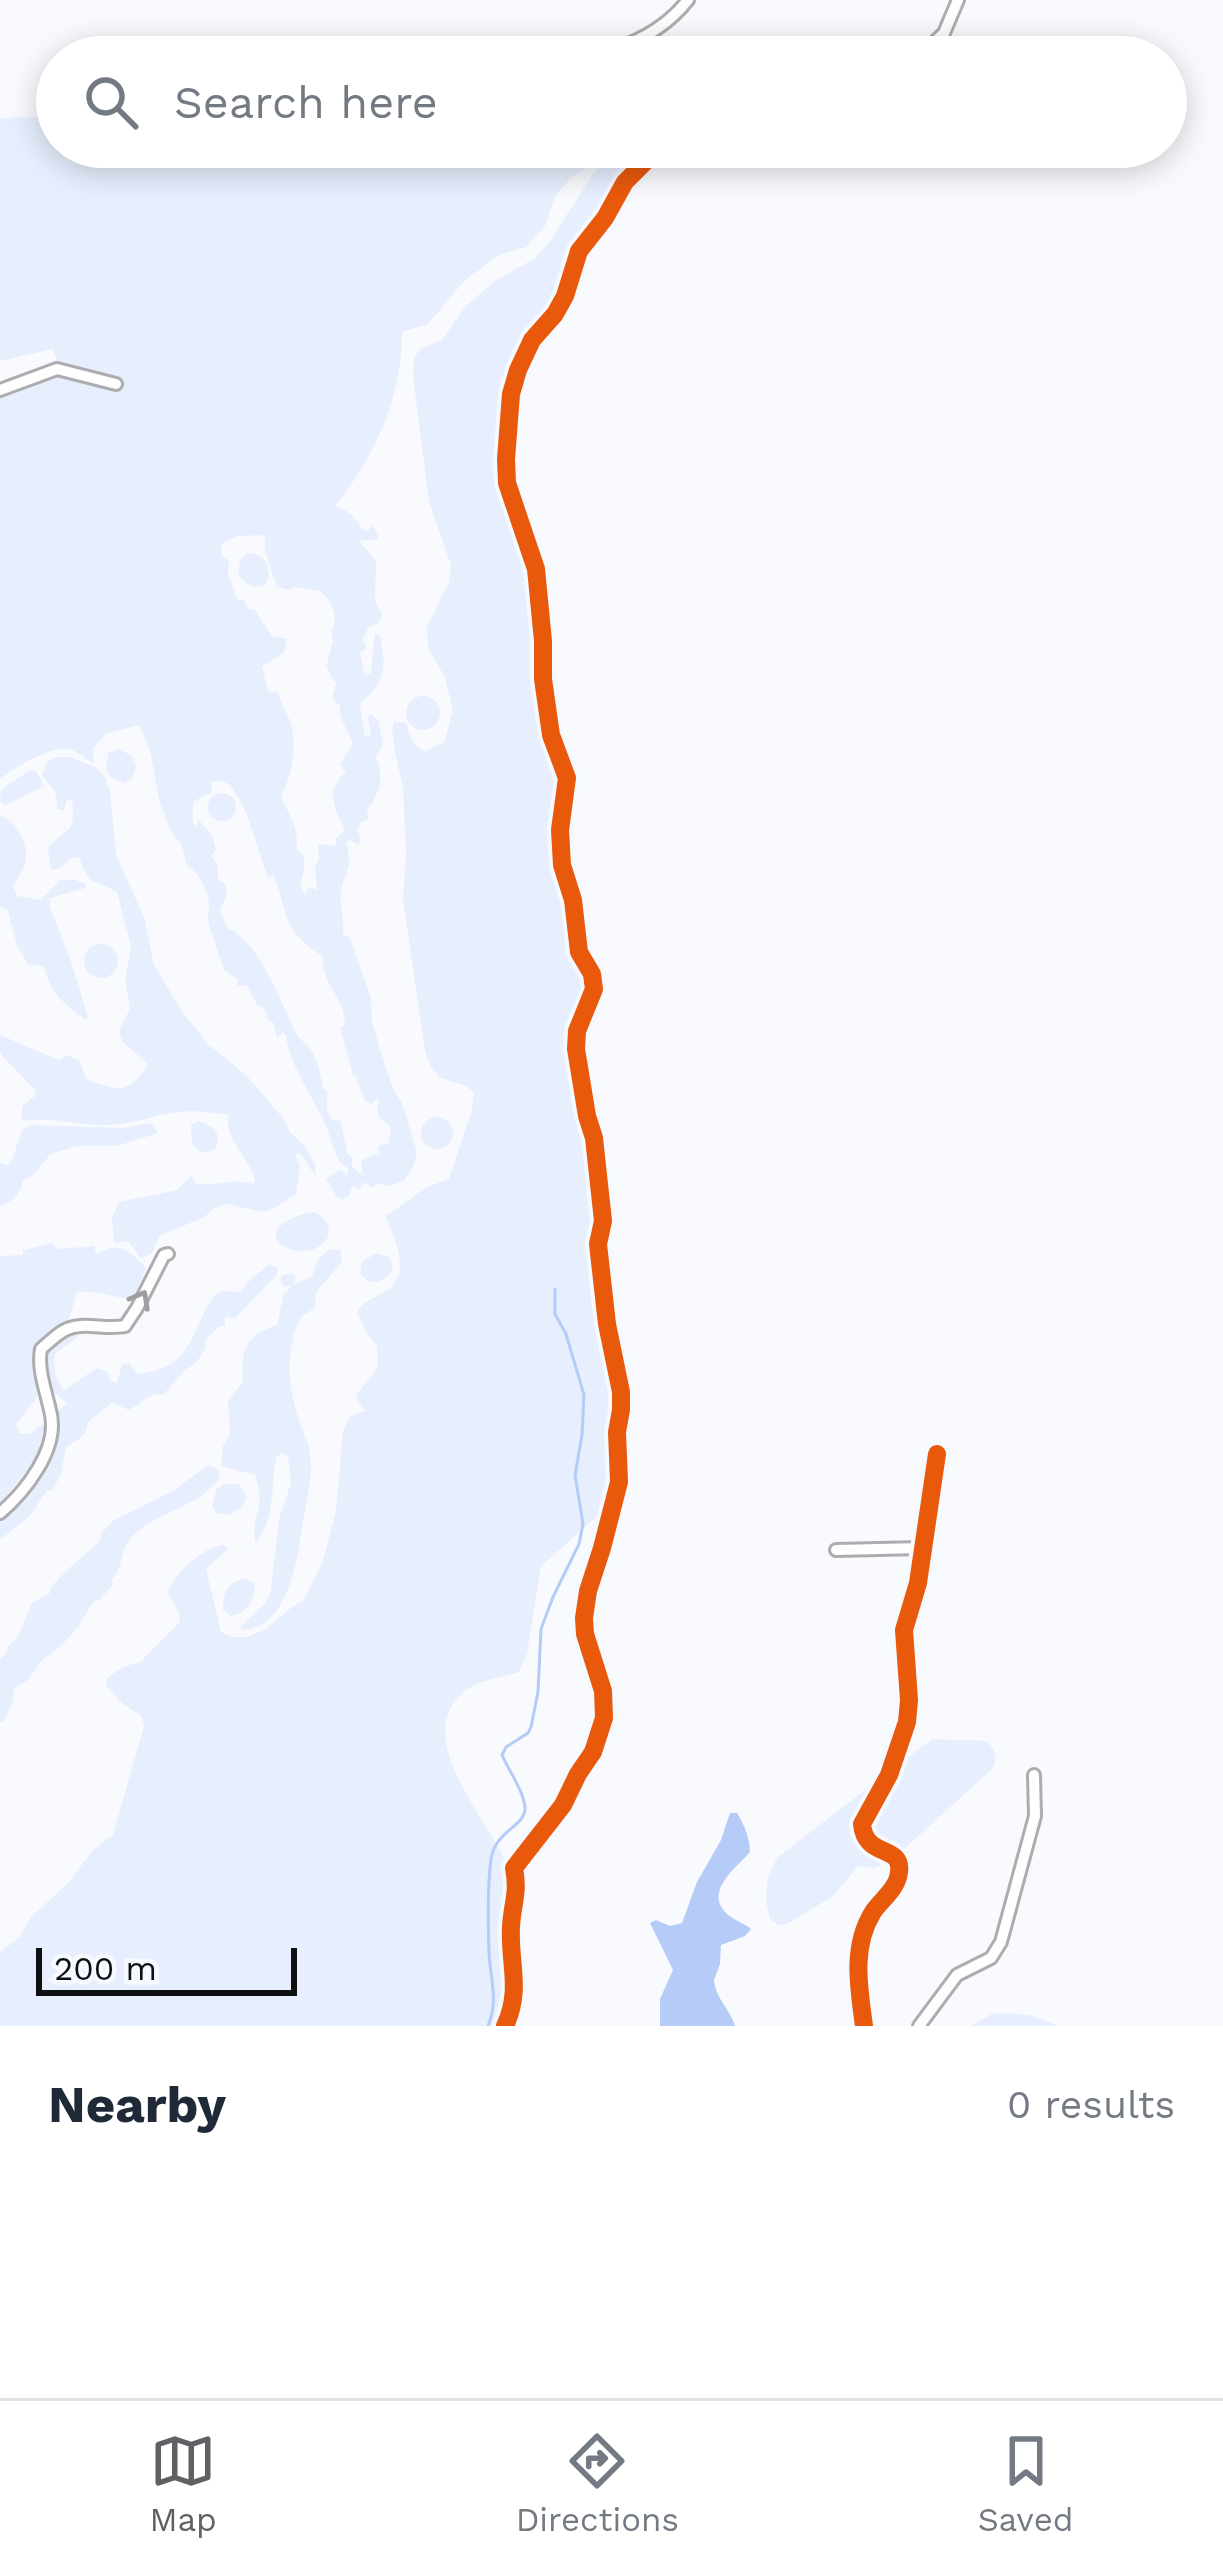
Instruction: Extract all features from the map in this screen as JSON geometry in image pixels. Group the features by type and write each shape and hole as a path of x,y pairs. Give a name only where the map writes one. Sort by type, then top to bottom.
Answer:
{"street":[{"path":"643,36 669,20 688,0"},
{"path":"942,36 958,0"},
{"path":"505,2026 514,2002 514,1868 563,1804 593,1751 604,1718 603,1690 584,1618 619,1482 621,1410 598,1244 603,1221 594,1138 576,1049 577,1031 594,989 592,974 578,952 573,900 562,865 560,830 567,778 551,735 545,698 536,569 507,483 506,459 511,394 518,370 532,340 565,296 579,251 639,168"},
{"path":"0,391 57,369 116,384"},
{"path":"0,1513 14,1501 44,1456 53,1423 39,1361 41,1349 68,1328 124,1326 168,1254"},
{"path":"864,2026 859,1944 865,1925 900,1872 894,1856 869,1844 861,1831 889,1775 907,1722 904,1630 914,1601 937,1454"},
{"path":"836,1550 921,1548"},
{"path":"919,2026 957,1975 991,1958 1001,1942 1035,1816 1034,1775"}],"shaded area":[{"path":"36,117 36,168 586,168 555,196 545,226 526,247 499,255 464,281 428,324 402,332 397,380 384,425 335,506 351,514 362,529 372,526 379,540 359,540 376,562 375,600 382,615 363,639 366,648 360,653 365,676 371,673 375,633 380,636 383,657 379,682 360,704 365,736 371,735 370,714 378,720 383,745 376,757 381,778 367,809 369,819 357,830 359,845 346,842 349,864 341,904 343,935 349,936 371,998 372,1022 383,1059 417,1152 404,1181 372,1188 365,1182 358,1189 352,1186 342,1200 326,1179 341,1169 347,1176 348,1168 338,1158 286,1036 283,1032 277,1037 273,1022 247,986 237,986 238,980 224,970 208,922 208,894 186,864 182,845 172,833 139,725 107,733 93,748 94,764 75,751 59,750 32,759 0,779 0,384 57,360 52,349 0,361 0,118","holes":["265,535 265,552 277,587 321,591 333,610 333,641 326,667 336,684 333,698 353,743 340,764 346,773 332,791 345,830 335,839 337,846 318,844 317,890 309,887 305,895 300,885 304,856 297,850 295,828 281,797 294,740 278,693 268,691 262,667 284,652 287,639 272,636 254,609 237,599 221,544 238,536","223,781 244,809 268,877 274,876 293,930 323,957 326,977 342,1009 345,1025 340,1028 353,1075 365,1101 380,1100 379,1118 391,1127 388,1144 377,1148 379,1155 361,1160 363,1176 352,1166 341,1121 332,1119 327,1110 327,1091 313,1053 295,1031 258,958 227,928 220,910 226,885 218,879 218,866 211,856 216,849 212,836 199,820 197,826 193,824 193,802 212,792 211,782"]},
{"path":"634,168 621,180 554,310 520,356 502,456 534,572 539,635 563,775 558,823 590,989 575,1028 617,1393 615,1482 608,1507 541,1566 527,1654 519,1672 466,1690 450,1708 445,1729 457,1775 509,1871 505,2010 498,2026 0,2026 0,1952 20,1937 30,1918 67,1884 93,1850 113,1835 144,1726 141,1716 106,1686 107,1678 140,1662 180,1622 168,1592 177,1577 207,1551 224,1545 229,1549 206,1568 221,1632 232,1637 266,1629 303,1601 323,1561 336,1511 343,1431 350,1416 365,1411 356,1395 378,1368 377,1346 357,1312 389,1289 399,1273 399,1254 386,1216 427,1187 449,1179 471,1113 474,1092 441,1078 425,1051 403,899 403,788 394,722 406,723 415,744 426,751 444,742 453,711 445,677 428,649 427,627 449,582 451,565 429,502 414,357 442,340 465,307 496,280 534,259 595,171"},
{"path":"248,553 267,564 265,585 248,585 238,572 240,560"},
{"path":"423,696 435,701 440,713 435,725 423,730 411,725 406,713 411,701"},
{"path":"118,749 131,755 136,766 132,778 124,783 110,777 106,768 108,753"},
{"path":"58,757 97,768 105,777 116,854 145,920 154,965 181,1010 208,1044 247,1076 306,1147 315,1165 316,1177 300,1153 295,1154 300,1167 296,1194 263,1212 228,1204 216,1207 203,1218 160,1235 152,1253 141,1259 129,1242 114,1242 112,1218 119,1202 177,1190 192,1175 195,1183 255,1184 230,1134 228,1115 185,1111 101,1125 21,1117 23,1105 36,1091 0,1052 0,1035 59,1060 67,1055 80,1061 86,1079 114,1088 135,1082 148,1064 122,1041 119,1030 130,1009 125,979 131,947 117,892 89,878 79,857 51,870 48,848 73,820 72,800 67,799 64,810 58,810 55,792 42,775 47,761"},
{"path":"30,770 36,771 44,786 4,806 1,790"},
{"path":"222,793 232,797 236,807 232,817 222,821 212,817 208,807 212,797"},
{"path":"0,815 18,830 25,844 24,868 13,886 17,896 40,900 61,880 85,884 85,888 50,898 50,907 88,1018 64,1003 44,967 28,964 17,946 8,911 0,906"},
{"path":"101,944 113,949 118,961 113,973 101,978 89,973 84,961 89,949"},
{"path":"437,1117 448,1122 453,1133 448,1144 437,1149 426,1144 421,1133 426,1122"},
{"path":"198,1121 215,1131 214,1150 202,1152 192,1144 191,1125"},
{"path":"151,1123 158,1133 117,1146 77,1146 51,1154 22,1182 15,1197 0,1206 0,1163 8,1165 22,1130 31,1125 123,1128"},
{"path":"315,1212 329,1228 324,1243 298,1251 279,1242 277,1230 282,1224"},
{"path":"52,1243 57,1249 94,1246 96,1254 123,1249 146,1268 133,1299 77,1292 69,1319 43,1335 33,1356 37,1397 16,1424 19,1433 29,1434 45,1423 36,1460 0,1503 0,1256 23,1255 23,1250"},
{"path":"328,1250 340,1250 342,1262 316,1292 315,1308 301,1317 290,1357 291,1385 311,1468 295,1568 272,1616 243,1630 240,1627 266,1603 271,1590 279,1519 291,1483 288,1456 282,1453 276,1457 266,1526 256,1542 260,1497 255,1475 221,1466 223,1446 230,1435 228,1400 243,1382 247,1345 277,1325 284,1293 292,1286 284,1286 281,1276 292,1273 295,1284 312,1277 317,1260"},
{"path":"376,1253 389,1257 393,1269 382,1280 368,1282 360,1273 362,1262"},
{"path":"269,1264 278,1268 276,1276 235,1318 225,1317 225,1326 206,1339 197,1362 164,1394 152,1395 129,1410 112,1403 88,1422 83,1435 66,1448 53,1490 47,1490 30,1516 0,1540 0,1515 47,1457 58,1411 67,1403 50,1393 44,1354 66,1334 80,1332 55,1354 55,1374 64,1390 97,1368 117,1383 122,1364 129,1363 138,1374 156,1370 180,1357 214,1296 223,1291 241,1292"},
{"path":"208,1465 217,1468 220,1478 201,1496 131,1538 111,1580 113,1585 94,1601 61,1646 14,1689 5,1720 0,1722 0,1659 17,1639 32,1603 49,1594 66,1571 99,1542 112,1521 173,1491"},
{"path":"239,1484 247,1498 229,1515 216,1513 212,1506 216,1489"},
{"path":"246,1578 255,1585 251,1601 241,1613 230,1616 223,1609 226,1592"},
{"path":"932,1739 986,1741 995,1753 993,1768 892,1860 875,1868 858,1866 833,1896 787,1924 770,1919 766,1887 778,1857"},
{"path":"1008,2013 1059,2026 971,2026 992,2014"}],"water":[{"path":"730,1813 737,1813 742,1822 750,1852 725,1879 720,1904 751,1929 721,1945 714,1980 735,2026 660,2026 660,1999 673,1970 650,1923 682,1923"}],"waterway":[{"path":"488,2026 493,1998 488,1929 491,1859 498,1841 521,1819 525,1807 502,1755 531,1727 541,1629 579,1544 583,1524 575,1475 584,1395 566,1334 555,1314 555,1289"}],"cycle path":[{"path":"505,2026 514,1988 514,1868 563,1805 593,1752 604,1718 603,1691 584,1618 619,1482 621,1410 598,1244 603,1221 594,1138 576,1049 577,1031 594,989 592,974 579,952 573,900 562,865 560,830 567,778 551,735 536,569 507,483 506,459 511,394 518,370 532,340 565,296 579,251 639,168"},
{"path":"864,2026 858,1968 862,1939 873,1912 898,1878 899,1863 870,1842 862,1824 889,1775 907,1722 904,1630 918,1583 937,1454"}]}
